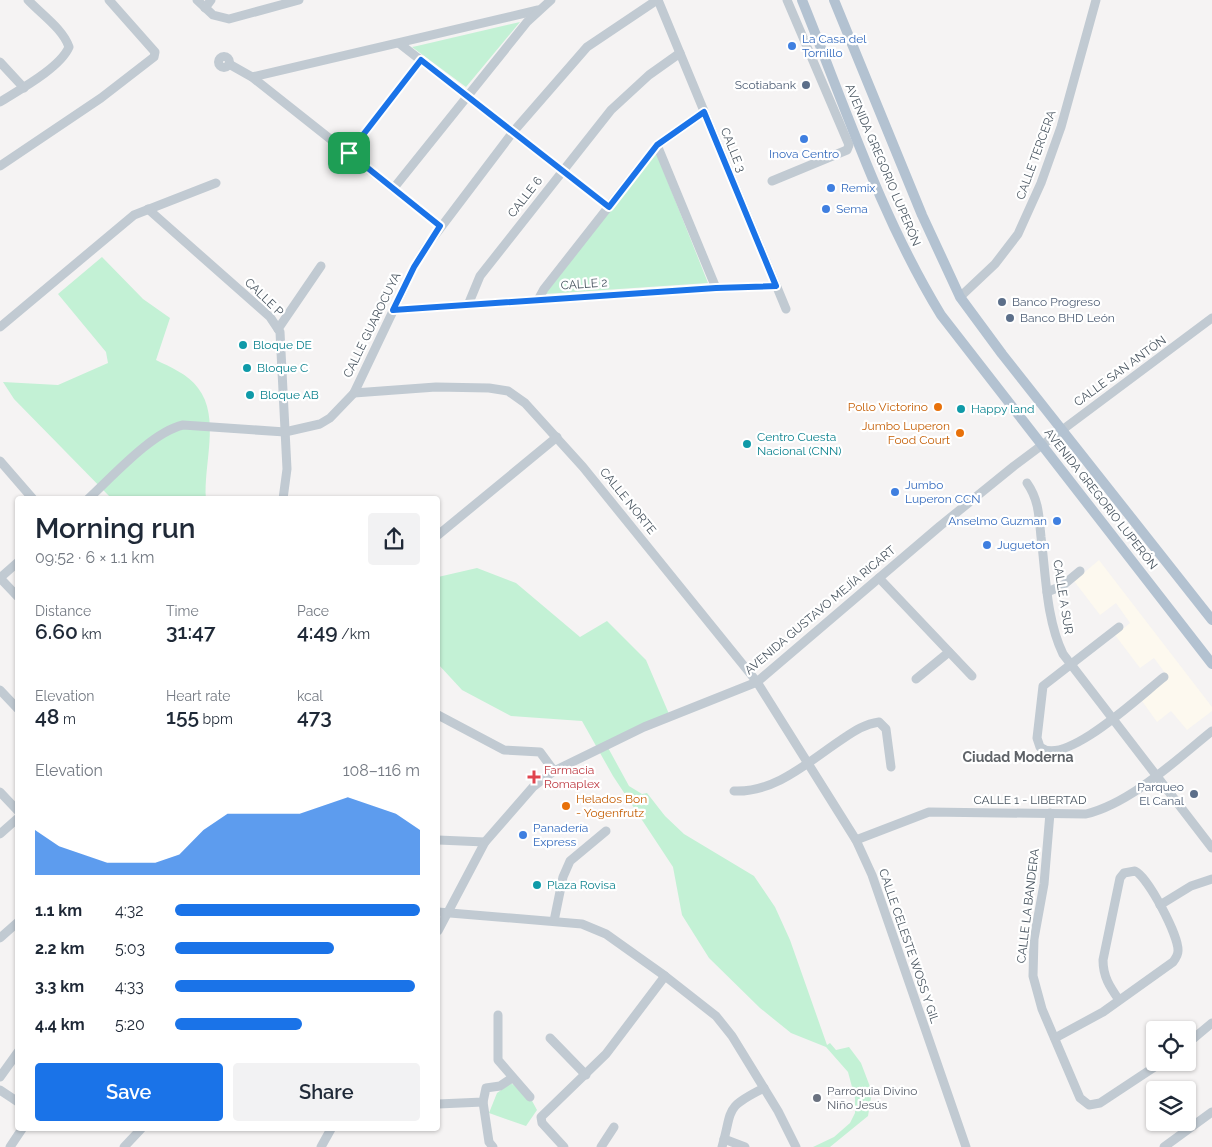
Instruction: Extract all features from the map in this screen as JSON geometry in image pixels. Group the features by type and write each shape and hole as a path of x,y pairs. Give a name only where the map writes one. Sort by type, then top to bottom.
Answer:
{"main road":[{"name":"AVENIDA GREGORIO LUPERÓN","path":"802,0 894,228 916,274 941,315 1212,664"},
{"name":"AVENIDA GREGORIO LUPERÓN","path":"834,0 922,215 960,297 986,333 1212,620"}],"street":[{"path":"0,102 24,88 66,54 69,48 66,40 55,27 28,0"},
{"path":"197,0 220,19 229,19 296,0"},
{"path":"205,8 211,0"},
{"path":"393,188 538,10 551,0"},
{"name":"CALLE 3","path":"657,0 786,309"},
{"name":"CALLE GUAROCUYA","path":"91,496 156,437 170,428 183,425 285,432 320,424 330,418 354,393 414,267 440,226 513,132 587,47 657,0"},
{"path":"772,181 849,148 787,0"},
{"name":"CALLE TERCERA","path":"960,297 995,264 1018,234 1041,183 1061,127 1096,0"},
{"path":"0,166 101,98 154,57 155,52 111,1"},
{"path":"252,76 268,71 400,44 430,35 538,10"},
{"path":"400,44 609,207"},
{"name":"CALLE 6","path":"468,305 480,276 562,170 628,92 680,53"},
{"path":"349,153 421,60"},
{"path":"0,62 24,88"},
{"path":"229,64 252,76 440,226"},
{"path":"538,300 544,289 657,145 704,112"},
{"path":"657,145 716,288"},
{"path":"0,327 134,215 216,183"},
{"name":"CALLE P","path":"148,209 270,317 278,328 283,368 287,482 284,496"},
{"path":"278,328 321,266"},
{"name":"CALLE 2","path":"393,310 716,288 776,286"},
{"name":"CALLE SAN ANTÓN","path":"1043,444 1212,318"},
{"name":"CALLE NORTE","path":"354,393 436,387 498,389 508,391 525,403 557,437 706,617 757,682 807,763"},
{"path":"440,533 557,437"},
{"name":"AVENIDA GUSTAVO MEJÍA RICART","path":"442,913 485,842 520,799 554,771 644,727 757,682 879,578 1043,444"},
{"path":"0,461 30,496"},
{"name":"CALLE A SUR","path":"1027,483 1037,500 1047,592 1056,639 1070,666 1157,775 1212,848"},
{"path":"15,565 0,578 15,594"},
{"path":"1047,592 1062,586 1080,571"},
{"path":"879,578 972,676"},
{"path":"1119,627 1070,666 1049,679 1043,686 1037,738 1041,748 1049,750 1074,744 1113,719 1164,677"},
{"path":"916,679 949,652"},
{"path":"0,690 15,706"},
{"path":"440,716 504,750 540,752 554,771"},
{"path":"734,791 751,792 770,787 854,731 865,725 879,722 886,729 891,767"},
{"name":"CALLE 1 - LIBERTAD","path":"856,840 929,812 1086,814 1103,810 1157,775 1212,731"},
{"name":"CALLE CELESTE WOSS Y GIL","path":"807,763 856,840 872,875 966,1147"},
{"path":"0,792 15,808"},
{"name":"CALLE LA BANDERA","path":"1050,813 1044,884 1032,959 1035,989 1080,1098 1085,1104 1092,1106 1100,1104 1149,1071"},
{"path":"0,834 15,821"},
{"path":"554,921 563,877 570,861 606,831"},
{"path":"440,840 485,842"},
{"path":"1055,1038 1119,1000 1173,962 1178,956 1177,944 1160,904 1143,878 1135,871 1124,873 1120,878 1103,960 1103,972 1106,980 1119,1000"},
{"path":"1160,904 1192,886 1212,879"},
{"path":"442,913 554,921 582,924 594,928 665,976 706,1007 724,1026 764,1088 796,1147"},
{"path":"0,938 15,925"},
{"path":"564,1147 542,1123 541,1117 586,1075 618,1039 665,976"},
{"path":"498,1015 498,1060 530,1097"},
{"path":"1196,1036 1212,1023"},
{"path":"550,1038 586,1075"},
{"path":"0,1077 15,1056"},
{"path":"493,1147 489,1142 483,1102 486,1088 500,1086 512,1078"},
{"path":"745,1147 723,1143 728,1116 733,1106 739,1101 764,1088"},
{"path":"0,1090 15,1100"},
{"path":"440,1104 483,1102"},
{"path":"1164,1147 1212,1112"},
{"path":"601,1147 614,1127"},
{"path":"10,1147 21,1131"},
{"path":"124,1147 139,1131"},
{"path":"321,1147 330,1131"}],"shaded area":[{"path":"1099,560 1212,707 1212,711 1187,730 1171,711 1157,722 1142,701 1168,677 1154,658 1140,668 1115,635 1130,623 1116,603 1100,615 1074,581"}],"green space":[{"path":"520,22 466,87 412,47 417,46"},
{"path":"656,152 708,283 545,294"},
{"path":"102,257 143,299 170,318 156,360 178,371 194,383 205,400 209,413 210,427 206,496 109,496 14,399 3,382 58,385 108,363 106,352 58,294"},
{"path":"477,568 516,583 580,637 607,621 646,660 669,714 606,744 629,786 642,794 647,793 665,816 684,834 754,876 775,907 790,940 827,1045 830,1043 836,1050 849,1047 861,1063 872,1092 868,1116 830,1147 813,1147 834,1137 850,1123 855,1113 855,1098 848,1072 826,1047 791,1033 760,1008 709,958 682,915 673,867 613,776 582,721 511,716 462,690 440,666 440,577"},
{"path":"511,1083 531,1099 537,1110 526,1126 489,1113 497,1093"}],"place":[{"name":"La Casa del Tornillo","path":"792,46"},
{"name":"Scotiabank","path":"806,85"},
{"name":"Inova Centro","path":"804,139"},
{"name":"Remix","path":"831,188"},
{"name":"Sema","path":"826,209"},
{"name":"Banco Progreso","path":"1002,302"},
{"name":"Banco BHD León","path":"1010,318"},
{"name":"Bloque DE","path":"243,345"},
{"name":"Bloque C","path":"247,368"},
{"name":"Bloque AB","path":"250,395"},
{"name":"Pollo Victorino","path":"938,407"},
{"name":"Happy land","path":"961,409"},
{"name":"Jumbo Luperon Food Court","path":"960,433"},
{"name":"Centro Cuesta Nacional (CNN)","path":"747,444"},
{"name":"Jumbo Luperon CCN","path":"895,492"},
{"name":"Anselmo Guzman","path":"1057,521"},
{"name":"Jugueton","path":"987,545"},
{"name":"Farmacia Romaplex","path":"534,777"},
{"name":"Parqueo El Canal","path":"1194,794"},
{"name":"Helados Bon - Yogenfrutz","path":"566,806"},
{"name":"Panadería Express","path":"523,835"},
{"name":"Plaza Rovisa","path":"537,885"},
{"name":"Parroquia Divino Niño Jesús","path":"817,1098"}],"district":[{"name":"Ciudad Moderna","path":"1018,757"}],"route":[{"path":"421,60 609,207 657,145 704,112 776,286 716,288 393,310 414,267 440,226 349,153 421,60"}]}
